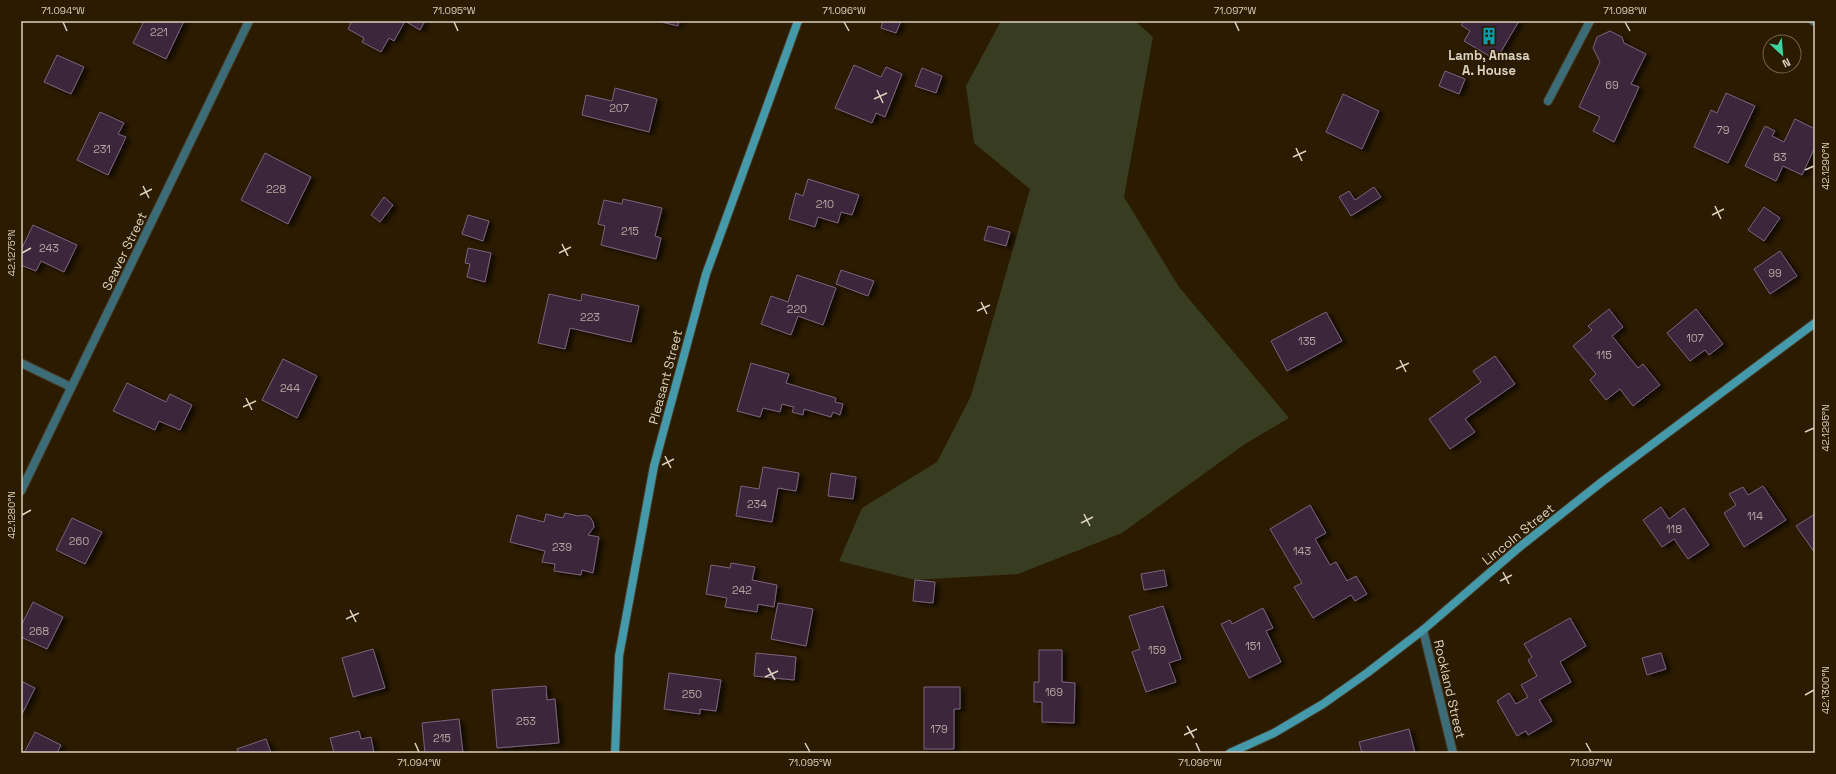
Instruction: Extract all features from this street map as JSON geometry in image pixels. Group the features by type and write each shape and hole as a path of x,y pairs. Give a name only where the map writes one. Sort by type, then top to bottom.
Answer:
{"main road":[{"name":"Pleasant Street","path":"615,753 619,656 654,466 706,274 798,21"},
{"name":"Lincoln Street","path":"1230,753 1274,733 1323,704 1368,673 1423,630 1522,545 1603,481 1815,323"}],"street":[{"name":"Seaver Street","path":"21,491 249,21"},
{"path":"1548,101 1590,21"},
{"path":"21,363 72,387"},
{"name":"Rockland Street","path":"1423,630 1453,753"}],"green space":[{"path":"1001,21 1135,21 1153,37 1124,197 1179,287 1289,418 1245,444 1122,533 1018,574 915,580 839,561 862,508 937,462 971,396 1030,189 974,143 966,86"}],"building":[{"path":"144,21 184,21 166,59 133,43"},
{"path":"348,21 405,21 394,41 389,38 381,52 362,42 364,38 348,29 351,23"},
{"path":"405,21 425,21 420,30"},
{"path":"657,21 679,21 678,26"},
{"path":"883,21 901,21 896,33 881,28"},
{"name":"Lamb, Amasa A. House","path":"1464,21 1519,21 1496,60 1464,41 1470,31 1461,25"},
{"path":"1610,31 1622,37 1624,43 1646,54 1631,84 1639,87 1614,142 1593,131 1600,117 1579,107 1600,62 1593,48 1597,37"},
{"path":"57,55 84,67 71,94 44,82"},
{"path":"854,65 881,77 886,67 902,74 885,117 876,113 872,123 835,108"},
{"path":"922,68 942,76 936,93 915,86"},
{"path":"1445,71 1465,79 1459,94 1439,86"},
{"path":"615,88 657,99 649,132 582,115 586,95 612,101"},
{"path":"1726,93 1755,106 1728,163 1694,147 1711,110 1717,113"},
{"path":"1343,94 1379,111 1362,149 1326,132"},
{"path":"100,112 124,123 118,134 126,137 108,175 77,160"},
{"path":"1795,119 1815,129 1815,147 1802,175 1783,166 1776,181 1745,166 1765,126 1775,131 1772,136 1784,142"},
{"path":"265,153 311,177 288,224 241,200"},
{"path":"808,179 859,195 852,215 841,212 838,223 818,217 815,227 789,219 796,193 803,196"},
{"path":"1374,187 1381,197 1351,216 1339,197 1349,191 1355,200"},
{"path":"384,197 393,205 380,222 371,215"},
{"path":"623,199 662,208 655,236 661,238 656,259 601,245 605,226 598,224 604,200 622,204"},
{"path":"1764,207 1780,218 1764,241 1748,230"},
{"path":"468,215 489,221 483,241 462,234"},
{"path":"33,225 77,245 64,272 41,261 36,271 21,265 21,250"},
{"path":"988,226 1010,232 1006,246 984,240"},
{"path":"468,248 491,253 485,282 467,277 470,264 465,263"},
{"path":"1780,251 1797,276 1770,294 1754,269"},
{"path":"841,270 874,281 868,296 836,284"},
{"path":"797,275 836,288 823,325 798,316 791,335 761,324 771,296 788,302"},
{"path":"549,294 581,301 582,294 639,306 631,342 570,328 565,349 538,343"},
{"path":"1609,309 1623,327 1612,336 1638,368 1643,364 1660,385 1633,406 1620,389 1606,400 1590,380 1596,374 1573,346 1592,330 1588,326"},
{"path":"1696,309 1723,344 1709,355 1705,350 1690,361 1667,333"},
{"path":"1326,312 1342,341 1287,371 1271,341"},
{"path":"1495,356 1515,384 1465,419 1475,432 1450,449 1429,419 1481,382 1473,371"},
{"path":"283,359 317,376 297,418 262,400"},
{"path":"751,363 789,374 786,383 836,398 835,402 843,404 840,415 833,412 831,417 804,409 803,415 792,412 794,407 782,404 780,412 763,408 760,417 737,411"},
{"path":"127,383 166,402 170,394 192,405 180,430 159,421 155,430 113,411"},
{"path":"763,467 799,473 796,491 778,488 772,522 736,516 741,486 759,489"},
{"path":"831,473 856,477 853,499 828,496"},
{"path":"1763,486 1786,520 1744,547 1724,513 1736,505 1729,494 1743,487 1748,495"},
{"path":"1310,505 1326,533 1315,539 1330,565 1336,562 1347,581 1356,576 1367,594 1355,601 1351,595 1313,618 1294,587 1302,583 1270,529"},
{"path":"1661,507 1669,519 1684,508 1709,545 1688,559 1674,539 1662,547 1643,520"},
{"path":"565,513 578,516 585,515 590,517 593,522 594,527 588,535 599,537 593,573 582,570 581,575 554,571 555,564 542,562 545,551 510,542 517,515 544,522 546,514 563,518"},
{"path":"1815,514 1815,553 1796,526"},
{"path":"72,518 102,532 85,564 56,550"},
{"path":"731,563 755,567 752,580 777,585 774,607 758,604 757,612 725,607 727,598 706,594 711,565 730,568"},
{"path":"1164,570 1167,586 1144,590 1141,574"},
{"path":"915,580 935,582 933,603 913,601"},
{"path":"33,602 63,617 47,649 21,637 21,626"},
{"path":"778,603 813,609 806,646 771,639"},
{"path":"1163,606 1181,659 1169,663 1176,682 1146,692 1132,652 1140,649 1129,616"},
{"path":"1263,608 1273,628 1266,631 1281,662 1249,678 1221,624 1230,620 1232,624"},
{"path":"1570,618 1586,646 1560,662 1571,682 1539,700 1552,721 1528,735 1526,731 1517,736 1497,701 1509,693 1516,704 1528,697 1521,685 1537,676 1528,660 1532,657 1524,644"},
{"path":"373,649 385,688 353,697 342,658"},
{"path":"1039,650 1062,650 1062,682 1075,683 1074,723 1042,722 1042,702 1034,702 1034,682 1039,682"},
{"path":"756,653 796,657 794,680 754,676"},
{"path":"1661,653 1666,669 1647,675 1642,658"},
{"path":"669,673 721,680 716,711 700,709 700,714 664,709"},
{"path":"21,681 35,688 21,716"},
{"path":"546,686 547,700 555,699 559,743 497,748 492,690"},
{"path":"924,687 960,687 960,709 954,709 954,749 924,749"},
{"path":"459,719 463,753 425,753 422,723"},
{"path":"1409,729 1415,753 1362,753 1359,742"},
{"path":"359,731 361,739 371,737 374,753 334,753 330,738"},
{"path":"35,732 61,745 57,753 24,753"},
{"path":"266,739 271,753 238,753 237,749"}],"place":[{"name":"Lamb, Amasa A. House","path":"1489,36"}]}
